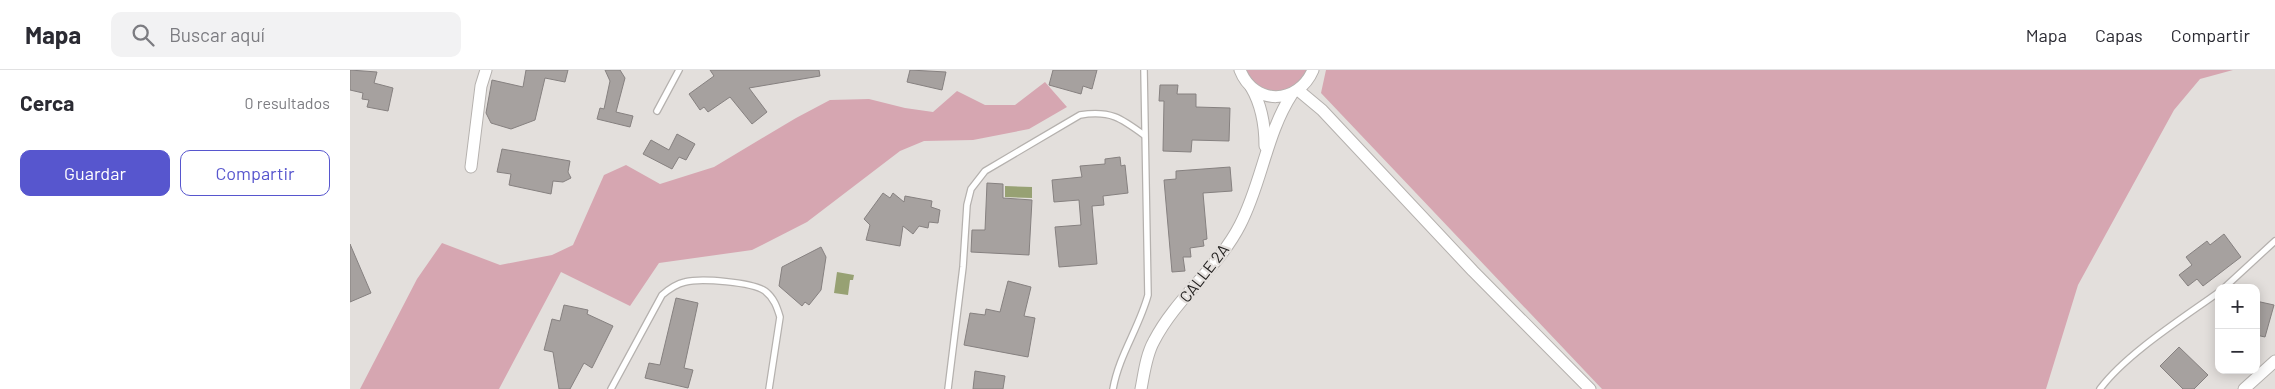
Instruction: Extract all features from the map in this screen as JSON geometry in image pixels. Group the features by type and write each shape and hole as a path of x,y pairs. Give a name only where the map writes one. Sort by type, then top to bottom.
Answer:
{"street":[{"path":"471,167 481,86 486,70"},
{"name":"CALLE 2A","path":"1240,70 1251,88 1259,107 1265,134 1265,154"},
{"path":"1310,75 1322,110"},
{"name":"CALLE 2A","path":"1141,389 1153,342 1172,313 1219,256 1239,227 1251,202 1265,154 1276,126 1295,92 1310,75"},
{"path":"1251,88 1271,97 1295,92 1322,110 1473,271 1590,389"},
{"path":"2244,389 2275,361"}],"lane":[{"path":"657,111 679,70"},
{"path":"1113,389 1122,354 1143,312 1148,295 1144,70"},
{"path":"948,389 961,284 967,205 971,189 978,178 984,171 1080,115 1096,112 1111,114 1144,135"},
{"path":"2228,284 2275,242"},
{"path":"611,389 662,295 671,287 697,280 750,285 763,290 772,298 778,308 780,317 768,389"},
{"path":"2100,389 2109,377 2139,352 2215,295"}],"shaded area":[{"path":"1240,70 1313,70 1308,80 1271,97"},
{"path":"1326,70 2233,70 2200,79 2174,110 2078,285 2046,389 1602,389 1321,93"},
{"path":"1045,82 1067,107 1029,129 973,140 924,141 900,151 807,222 752,250 659,263 630,306 561,272 499,389 360,389 417,279 442,243 500,265 552,255 573,245 604,175 626,165 660,184 714,167 830,100 869,99 905,108 933,112 957,91 985,105 1015,105"},
{"path":"1005,186 1032,187 1032,198 1005,197"},
{"path":"837,272 854,275 853,280 850,280 848,295 834,293"}],"building":[{"path":"350,70 377,72 374,83 393,88 388,111 367,107 369,100 362,99 363,93 350,90"},
{"path":"526,70 568,70 565,82 545,78 535,120 511,129 491,123 486,113 492,80 523,87"},
{"path":"605,70 620,70 625,78 616,112 633,116 630,127 597,119 600,108 604,109 610,81"},
{"path":"710,70 819,70 820,76 749,88 767,112 752,124 730,97 708,112 704,107 700,110 689,94 714,76"},
{"path":"910,70 946,72 942,90 907,82"},
{"path":"1053,70 1097,70 1092,89 1083,86 1081,94 1049,85"},
{"path":"1160,85 1178,85 1177,94 1196,94 1196,107 1230,108 1229,141 1192,140 1191,152 1163,151 1164,101 1159,101"},
{"path":"677,134 695,144 686,160 679,157 672,169 643,154 651,140 669,150"},
{"path":"502,149 570,161 568,172 571,178 563,182 553,181 551,194 509,185 511,174 497,172"},
{"path":"1120,157 1121,166 1125,165 1128,193 1103,196 1104,205 1092,206 1097,264 1059,267 1055,227 1081,225 1079,200 1054,202 1052,180 1082,177 1080,166 1105,164 1105,159"},
{"path":"1230,167 1232,191 1203,193 1207,239 1203,240 1204,246 1190,248 1191,257 1183,257 1185,271 1172,272 1164,180 1176,179 1176,171"},
{"path":"987,183 1003,184 1003,198 1032,200 1029,255 971,252 972,230 985,230"},
{"path":"883,193 890,198 893,193 904,202 905,196 932,201 931,207 940,210 938,223 929,222 928,228 919,226 913,234 903,226 900,246 866,240 870,225 864,219"},
{"path":"2224,234 2241,257 2203,286 2197,279 2188,286 2179,275 2192,265 2186,257 2207,241 2210,245"},
{"path":"350,244 371,293 350,302"},
{"path":"821,247 826,257 821,290 809,305 805,302 802,306 779,286 782,267"},
{"path":"1008,281 1031,287 1024,316 1035,318 1028,357 964,345 970,313 985,315 986,309 1000,312"},
{"path":"676,298 698,303 684,368 693,370 688,388 645,378 649,363 660,365"},
{"path":"2260,302 2274,305 2265,337 2260,336"},
{"path":"564,305 588,310 587,314 613,326 592,368 584,363 570,389 559,389 553,352 544,350 552,319 560,321"},
{"path":"2179,347 2208,375 2194,389 2183,389 2160,366"},
{"path":"975,371 1005,376 1003,389 973,389"}]}
